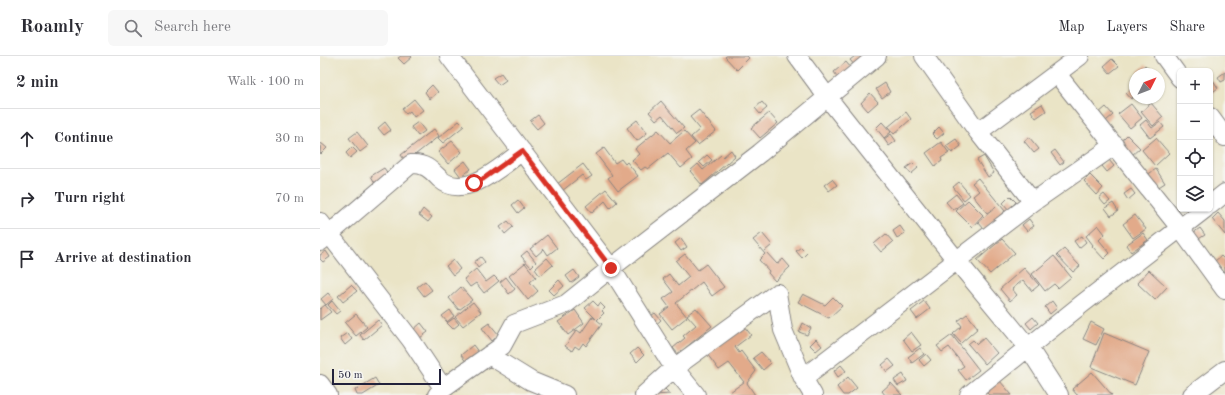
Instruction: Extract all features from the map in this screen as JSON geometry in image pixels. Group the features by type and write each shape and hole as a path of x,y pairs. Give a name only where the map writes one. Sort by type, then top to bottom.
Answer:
{"street":[{"path":"449,56 611,268 674,368 696,395"},
{"path":"797,56 828,98 957,261 1028,347 1059,395"},
{"path":"522,151 483,179 455,187 441,180 430,168 419,163 411,164 323,233 411,340 440,392 502,346 514,324 566,304 760,153 877,56"},
{"path":"924,56 978,132 1033,202"},
{"path":"978,132 1080,56"},
{"path":"1164,56 1177,74"},
{"path":"1057,74 1180,228 1225,290"},
{"path":"1213,121 1225,137"},
{"path":"803,378 1033,202 1115,146"},
{"path":"1213,203 1225,193"},
{"path":"969,395 1200,212"},
{"path":"644,395 674,368 777,293 783,330 803,378 813,395"},
{"path":"489,355 531,381 566,395"},
{"path":"1192,395 1225,370"},
{"path":"320,384 328,395"}],"building":[{"path":"401,56 412,57 404,64 398,58"},
{"path":"747,56 749,58 737,70 725,57"},
{"path":"855,56 864,56 855,66 850,60"},
{"path":"1112,59 1119,66 1110,73 1104,66"},
{"path":"846,62 851,68 839,79 834,72"},
{"path":"1225,72 1225,80 1221,82 1218,77"},
{"path":"501,73 506,80 499,85 493,78"},
{"path":"1213,80 1218,88 1213,92"},
{"path":"885,83 890,92 882,98 876,89"},
{"path":"432,85 438,92 430,99 425,92"},
{"path":"870,93 878,102 868,111 861,103"},
{"path":"414,99 423,110 414,117 410,111 406,114 402,109"},
{"path":"661,101 684,128 677,133 662,115 656,120 649,112"},
{"path":"762,102 767,108 760,114 755,108"},
{"path":"1042,104 1046,111 1036,118 1031,111"},
{"path":"1131,104 1142,118 1130,128 1118,114"},
{"path":"1152,104 1163,117 1153,126 1141,112"},
{"path":"1106,107 1113,115 1106,121 1099,113"},
{"path":"699,110 716,131 698,145 691,137 700,129 690,117"},
{"path":"906,112 911,119 894,134 888,127"},
{"path":"769,113 778,123 760,138 751,128"},
{"path":"538,115 544,123 537,129 530,121"},
{"path":"637,120 647,133 637,141 627,128"},
{"path":"1146,120 1152,128 1160,122 1164,127 1150,138 1140,125"},
{"path":"459,121 464,126 443,143 438,138"},
{"path":"385,122 391,130 384,135 378,128"},
{"path":"418,122 425,131 418,136 411,127"},
{"path":"882,122 891,132 884,138 876,128"},
{"path":"939,127 944,133 937,139 932,134"},
{"path":"434,129 439,136 406,162 401,155"},
{"path":"658,130 670,143 684,131 695,143 686,151 692,159 681,168 668,153 648,169 645,167 641,170 632,160 639,154 635,149"},
{"path":"357,132 368,146 360,152 349,138"},
{"path":"891,134 896,141 889,146 884,139"},
{"path":"1127,135 1140,148 1132,155 1120,142"},
{"path":"1029,137 1039,149 1034,153 1024,141"},
{"path":"1156,138 1169,153 1155,166 1142,150"},
{"path":"956,139 961,146 952,153 946,146"},
{"path":"452,141 462,152 448,164 438,152"},
{"path":"941,142 949,153 941,158 942,161 935,166 926,153"},
{"path":"321,143 327,148 321,154 320,153"},
{"path":"352,147 357,152 350,158 346,153"},
{"path":"604,148 615,163 621,159 625,164 627,162 638,176 618,191 608,178 612,175 596,154"},
{"path":"731,150 735,156 702,185 690,171 698,164 703,170 721,155 723,157"},
{"path":"1055,150 1064,162 1060,165 1051,153"},
{"path":"707,155 712,160 704,167 699,162"},
{"path":"984,156 994,173 988,177 977,160"},
{"path":"1109,160 1114,166 1107,172 1102,166"},
{"path":"465,161 471,169 461,177 455,169"},
{"path":"913,163 918,168 911,174 906,168"},
{"path":"583,164 592,176 586,180 582,175 557,195 552,188"},
{"path":"384,168 389,175 375,183 371,176"},
{"path":"1156,169 1165,183 1157,188 1147,175"},
{"path":"1090,175 1103,188 1097,195 1084,181"},
{"path":"978,178 1005,211 984,229 978,222 996,207 987,213 973,196 979,191 972,183"},
{"path":"832,179 837,185 829,191 824,185"},
{"path":"959,182 970,195 964,200 953,187"},
{"path":"606,189 617,202 610,208 605,201 592,213 586,206"},
{"path":"1131,189 1135,194 1128,200 1124,194"},
{"path":"956,194 963,203 953,210 946,202"},
{"path":"1104,194 1110,201 1105,205 1099,198"},
{"path":"1010,196 1016,202 1009,210 1003,203"},
{"path":"518,200 524,208 518,213 512,205"},
{"path":"968,200 983,215 972,227 956,211"},
{"path":"1113,203 1118,211 1111,216 1105,208"},
{"path":"423,209 432,217 428,222 419,215"},
{"path":"1218,213 1225,221 1225,235 1212,219"},
{"path":"1135,215 1146,229 1133,238 1123,224"},
{"path":"1029,219 1034,226 1027,231 1022,225"},
{"path":"508,221 513,227 505,234 500,227"},
{"path":"1098,225 1105,234 1099,240 1110,253 1104,259 1092,246 1093,245 1086,236"},
{"path":"900,226 905,233 897,238 893,231"},
{"path":"1200,228 1205,235 1197,240 1193,233"},
{"path":"762,233 772,245 765,251 777,264 783,259 790,267 775,281 768,273 769,271 759,260 765,254 753,240"},
{"path":"1143,233 1148,240 1131,252 1126,245"},
{"path":"886,234 893,242 881,252 874,244"},
{"path":"547,235 557,248 548,255 544,249 536,256 530,249"},
{"path":"1082,236 1086,242 1079,248 1074,241"},
{"path":"681,238 687,247 681,251 675,243"},
{"path":"1002,239 1015,253 990,274 977,260"},
{"path":"801,247 807,253 802,258 796,251"},
{"path":"1064,249 1080,266 1073,272 1057,255"},
{"path":"326,251 330,257 323,262 320,259 320,255"},
{"path":"527,251 536,262 531,267 521,256"},
{"path":"685,254 698,270 706,264 724,287 712,296 702,282 676,303 687,317 672,329 660,314 669,307 663,299 673,292 663,279 669,274 678,286 689,277 676,261"},
{"path":"1054,256 1071,277 1058,288 1054,284 1045,291 1032,274"},
{"path":"1221,256 1225,260 1225,274 1215,261"},
{"path":"481,257 485,262 478,268 474,262"},
{"path":"547,258 553,265 540,276 535,269"},
{"path":"453,260 460,269 453,275 446,266"},
{"path":"525,263 536,277 530,282 538,291 528,300 509,276"},
{"path":"1024,268 1039,285 1032,291 1023,280 1012,289 1017,295 1010,301 1000,289"},
{"path":"476,269 486,282 494,276 499,281 484,293 476,283 470,287 464,279"},
{"path":"574,270 579,277 571,283 566,276"},
{"path":"1149,270 1167,287 1155,300 1137,283"},
{"path":"506,277 515,289 509,294 500,282"},
{"path":"559,280 564,286 554,295 549,290"},
{"path":"425,281 432,290 424,296 417,287"},
{"path":"351,285 357,291 343,302 338,296"},
{"path":"461,287 472,300 459,310 449,298"},
{"path":"328,293 333,299 326,305 321,299"},
{"path":"803,294 825,305 833,297 842,306 829,318 798,302"},
{"path":"332,301 340,311 336,314 328,305"},
{"path":"593,301 598,306 600,303 605,308 602,311 604,313 597,320 602,324 586,346 583,343 579,349 575,346 572,351 565,346 577,330 581,333 592,317 596,319 585,308"},
{"path":"924,301 930,309 917,319 911,311"},
{"path":"1052,301 1057,308 1050,314 1045,307"},
{"path":"473,302 481,312 463,326 455,317"},
{"path":"325,305 331,312 320,320 320,309"},
{"path":"696,308 712,326 678,354 673,348 685,338 683,336 696,325 687,315"},
{"path":"450,310 454,316 447,322 442,316"},
{"path":"575,310 584,323 568,335 558,322"},
{"path":"655,313 661,320 654,326 648,318"},
{"path":"356,314 367,327 356,336 345,323"},
{"path":"967,314 978,328 961,343 953,334 962,326 958,321"},
{"path":"1033,317 1038,323 1031,329 1026,323"},
{"path":"454,318 459,324 453,329 447,323"},
{"path":"378,320 382,325 364,340 360,335"},
{"path":"1091,322 1104,329 1096,345 1083,339"},
{"path":"421,323 428,332 420,338 413,330"},
{"path":"489,323 499,335 492,341 482,328"},
{"path":"803,323 811,328 807,335 799,332"},
{"path":"744,326 751,335 735,347 739,353 741,351 756,371 747,383 755,395 732,395 730,392 744,382 729,363 719,370 707,354"},
{"path":"911,332 921,345 912,351 903,339"},
{"path":"347,333 352,339 345,345 340,338"},
{"path":"1104,333 1149,352 1135,385 1091,367"},
{"path":"952,335 979,370 966,380 958,370 964,366 949,347 942,352 937,346"},
{"path":"984,338 997,353 985,364 968,344 973,340 977,344"},
{"path":"816,339 822,346 816,351 810,345"},
{"path":"473,345 479,353 467,363 461,355"},
{"path":"637,348 644,355 637,362 630,354"},
{"path":"920,348 924,354 912,363 908,357"},
{"path":"761,352 771,363 763,370 753,358"},
{"path":"926,354 931,360 924,366 919,360"},
{"path":"889,359 895,366 887,372 882,365"},
{"path":"841,365 846,371 838,377 834,371"},
{"path":"1092,372 1112,395 1077,395 1072,389"},
{"path":"903,374 907,381 898,386 894,380"},
{"path":"848,377 857,388 848,395 843,395 837,387"},
{"path":"375,378 379,385 363,395 357,395 355,390"},
{"path":"999,380 1012,395 989,395 985,391"},
{"path":"891,383 902,395 885,395 882,391"},
{"path":"663,387 670,394 654,395"}],"route":[{"path":"474,183 483,179 522,151 611,268"}]}
